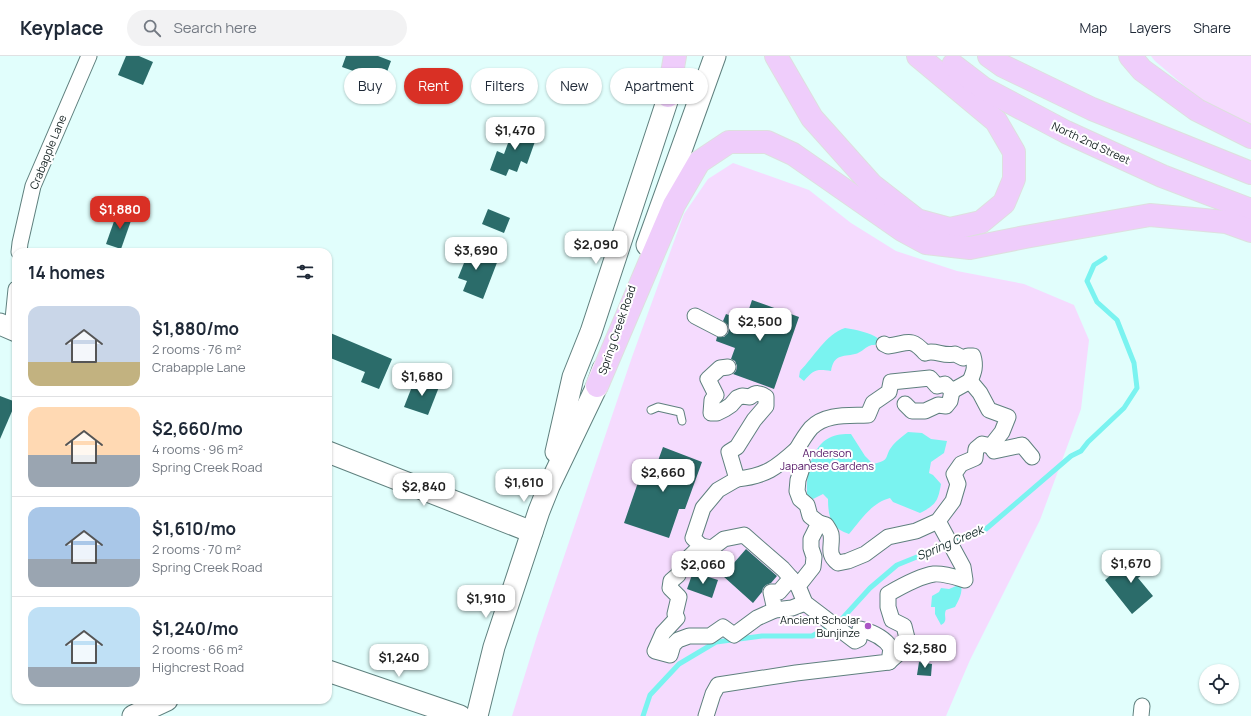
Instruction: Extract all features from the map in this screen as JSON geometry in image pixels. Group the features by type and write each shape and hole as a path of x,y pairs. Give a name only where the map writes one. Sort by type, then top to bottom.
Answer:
{"main road":[{"path":"673,68 675,56"},
{"name":"Spring Creek Road","path":"678,68 683,56"},
{"name":"Spring Creek Road","path":"477,716 494,647 532,532 549,486 597,386 671,175 715,56"},
{"path":"776,56 812,118 872,185 917,220 950,229 981,222 1004,203 1014,179 1014,152 996,121 918,56"},
{"name":"North 2nd Street","path":"941,56 983,88 1066,132 1162,176 1251,210"},
{"path":"989,56 1003,66 1092,109 1251,173"},
{"path":"1130,56 1142,70 1197,110 1251,137"},
{"name":"Spring Creek Road","path":"549,486 573,377 591,332 665,104"},
{"path":"597,386 674,205 699,162 729,142 766,142 793,154 902,230 926,243 970,248 1150,215 1226,222 1251,230"},
{"path":"332,454 532,532"},
{"path":"332,672 460,716"},
{"path":"133,716 158,704"}],"street":[{"name":"Crabapple Lane","path":"19,248 32,186 89,56"},
{"path":"10,328 12,315"},
{"path":"695,316 720,329"},
{"path":"884,344 888,346 909,341 918,346 924,353 930,351 948,356 955,354 963,358 973,356 976,364 975,372 970,381 952,391"},
{"path":"728,367 720,368 708,379 716,395 712,400 711,413 717,413 725,409 737,398 750,397 755,393 761,393 766,397 766,406 754,420 737,447 729,452 737,479"},
{"path":"725,567 715,562 707,547 693,538 703,508 718,490 737,479 764,474 776,467 797,449 811,428 824,420 842,414 868,414 873,403 889,392 891,382 930,378 937,386 945,384 952,391"},
{"path":"970,381 980,394 989,410 1008,417 1002,432 992,446"},
{"path":"905,404 912,411 925,411 938,405 946,406 950,402 952,391"},
{"path":"797,449 803,465 798,480 797,490 800,500 807,505 810,516 819,523 826,525 830,532 830,552 833,559 838,563 848,561 865,554 888,537 940,525 956,492 958,484 954,474 961,464 975,458 976,449 982,444 992,446"},
{"path":"992,446 994,451 1022,445 1032,457"},
{"path":"775,610 771,592 779,592 795,582 813,567 814,556 811,548 812,539 819,523"},
{"path":"706,716 718,684 889,662 898,654 907,638 904,626 892,620 888,607 888,594 909,582 934,574 965,580 963,567 940,525"},
{"path":"810,607 775,610 757,618 734,635 723,628 710,636 689,636 678,640 673,645 670,655 655,652 663,633 677,618 675,614 679,597 670,588 671,581 678,575 683,563 707,547 724,539 744,534 783,569 795,582 810,607 843,633 855,641 859,639 860,629 872,632 888,643 891,648 889,662"}],"lane":[{"path":"651,410 658,407 680,412 682,420"}],"green space":[{"path":"1151,56 1251,56 1251,125 1199,98"},
{"name":"Anderson Japanese Gardens","path":"733,163 809,190 851,223 896,251 957,271 1024,284 1074,305 1089,340 1081,409 1040,520 970,660 946,716 512,716 537,636 632,357 684,214 708,179"}],"water":[{"path":"845,328 871,335 879,339 879,343 869,346 861,352 839,357 834,362 831,371 822,370 813,372 804,381 799,377 800,371 826,341 832,335"},
{"path":"908,432 922,433 931,439 947,441 944,453 931,462 929,473 933,475 941,484 939,495 933,505 920,513 893,502 890,498 883,500 872,508 849,534 838,529 834,525 830,516 828,499 823,494 813,499 807,494 807,478 811,462 818,448 823,442 832,437 840,434 851,434 865,456 873,464 879,463 886,458 893,445"},
{"path":"961,584 961,593 958,602 955,607 946,610 945,622 941,625 935,614 935,607 931,607 932,596 939,592 941,588 949,589"}],"building":[{"path":"126,56 139,56 153,62 143,85 118,75"},
{"path":"346,56 378,56 391,61 388,68 342,67"},
{"path":"515,124 538,133 527,164 521,161 517,172 509,169 506,176 490,170 497,151 504,154"},
{"path":"488,209 510,218 504,233 482,224"},
{"path":"118,210 133,215 121,248 106,244"},
{"path":"462,246 498,260 483,299 463,291 467,281 458,278 464,263 457,260"},
{"path":"752,300 799,317 774,389 733,374 736,371 737,366 735,361 731,359 735,348 716,341 717,337 724,337 728,333 728,325 723,321 726,314 745,321"},
{"path":"332,334 392,359 379,389 361,382 365,372 332,359"},
{"path":"415,379 439,387 428,415 404,407"},
{"path":"0,396 12,400 12,411 0,439"},
{"path":"663,447 702,462 685,509 679,509 669,538 624,523 644,465 655,469"},
{"path":"746,549 777,576 771,583 763,588 762,592 753,603 723,576 730,575 733,571 733,564"},
{"path":"1137,553 1150,569 1138,578 1153,596 1132,614 1105,580"},
{"path":"693,572 718,580 712,598 687,589"},
{"path":"919,662 932,664 931,676 917,675"}],"waterway":[{"name":"Spring Creek","path":"643,716 650,695 679,664 716,642 762,636 812,636 840,621 870,588 897,565 986,529 1071,456 1081,451 1088,442 1124,408 1137,388 1134,363 1117,320 1097,302 1087,281 1094,265 1105,258"}],"place":[{"name":"Ancient Scholar Bunjinze","path":"868,626"}]}
